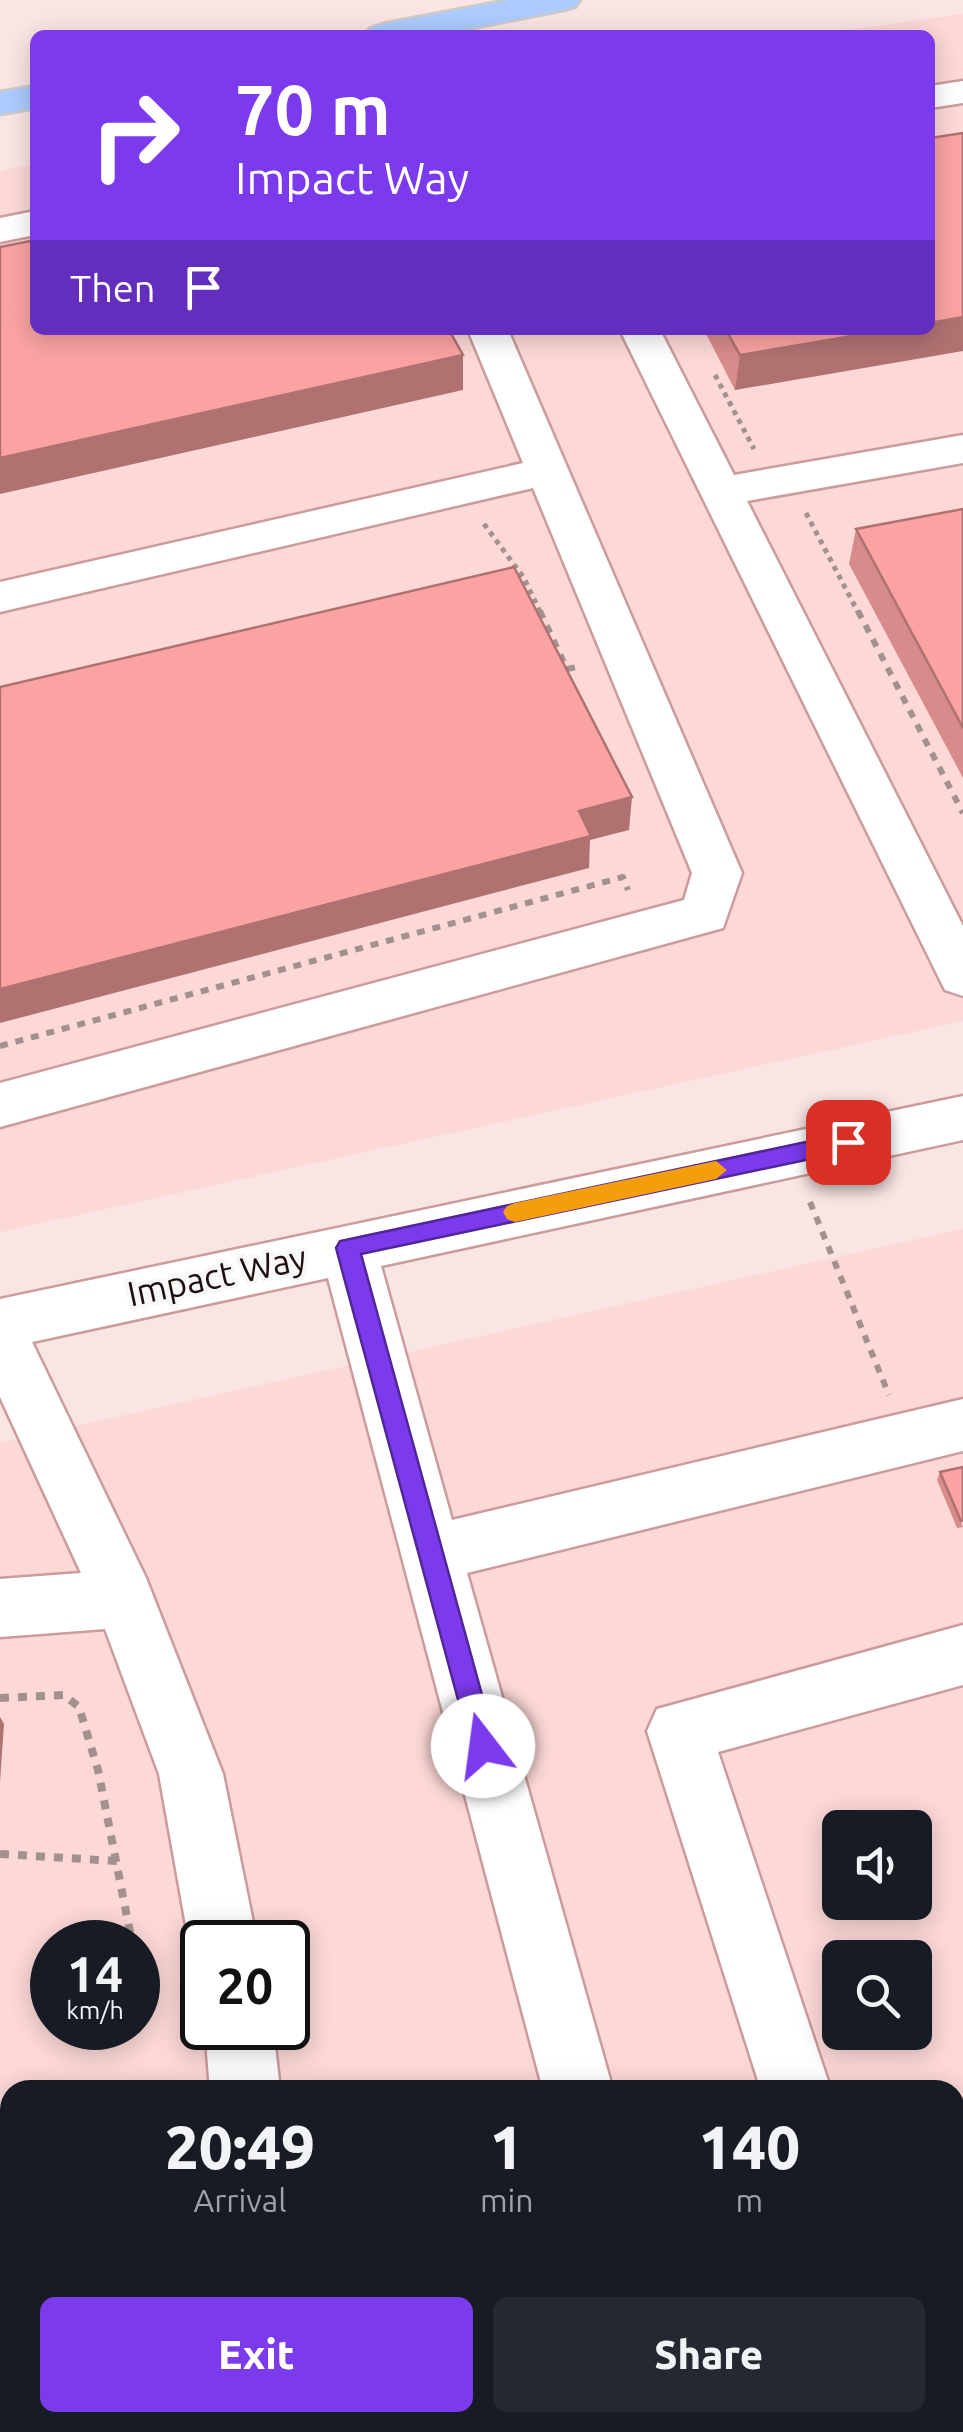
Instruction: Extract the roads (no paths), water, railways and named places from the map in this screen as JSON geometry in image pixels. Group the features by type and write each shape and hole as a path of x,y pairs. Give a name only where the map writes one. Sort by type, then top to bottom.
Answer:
{"highway":[{"path":"408,30 563,0"},
{"path":"0,103 30,98"}],"street":[{"path":"935,97 963,92"},
{"path":"0,230 30,225"},
{"path":"0,1105 705,914 716,873 490,335"},
{"path":"642,335 957,951"},
{"path":"721,492 963,449"},
{"path":"0,597 548,472"},
{"name":"Impact Way","path":"0,1324 963,1118"},
{"path":"348,1248 575,2080"},
{"path":"0,1336 124,1599 190,1774 219,1920"},
{"path":"430,1554 963,1426"},
{"path":"0,1608 124,1599"},
{"path":"793,2080 680,1731 963,1655"},
{"path":"241,2050 244,2080"}]}
